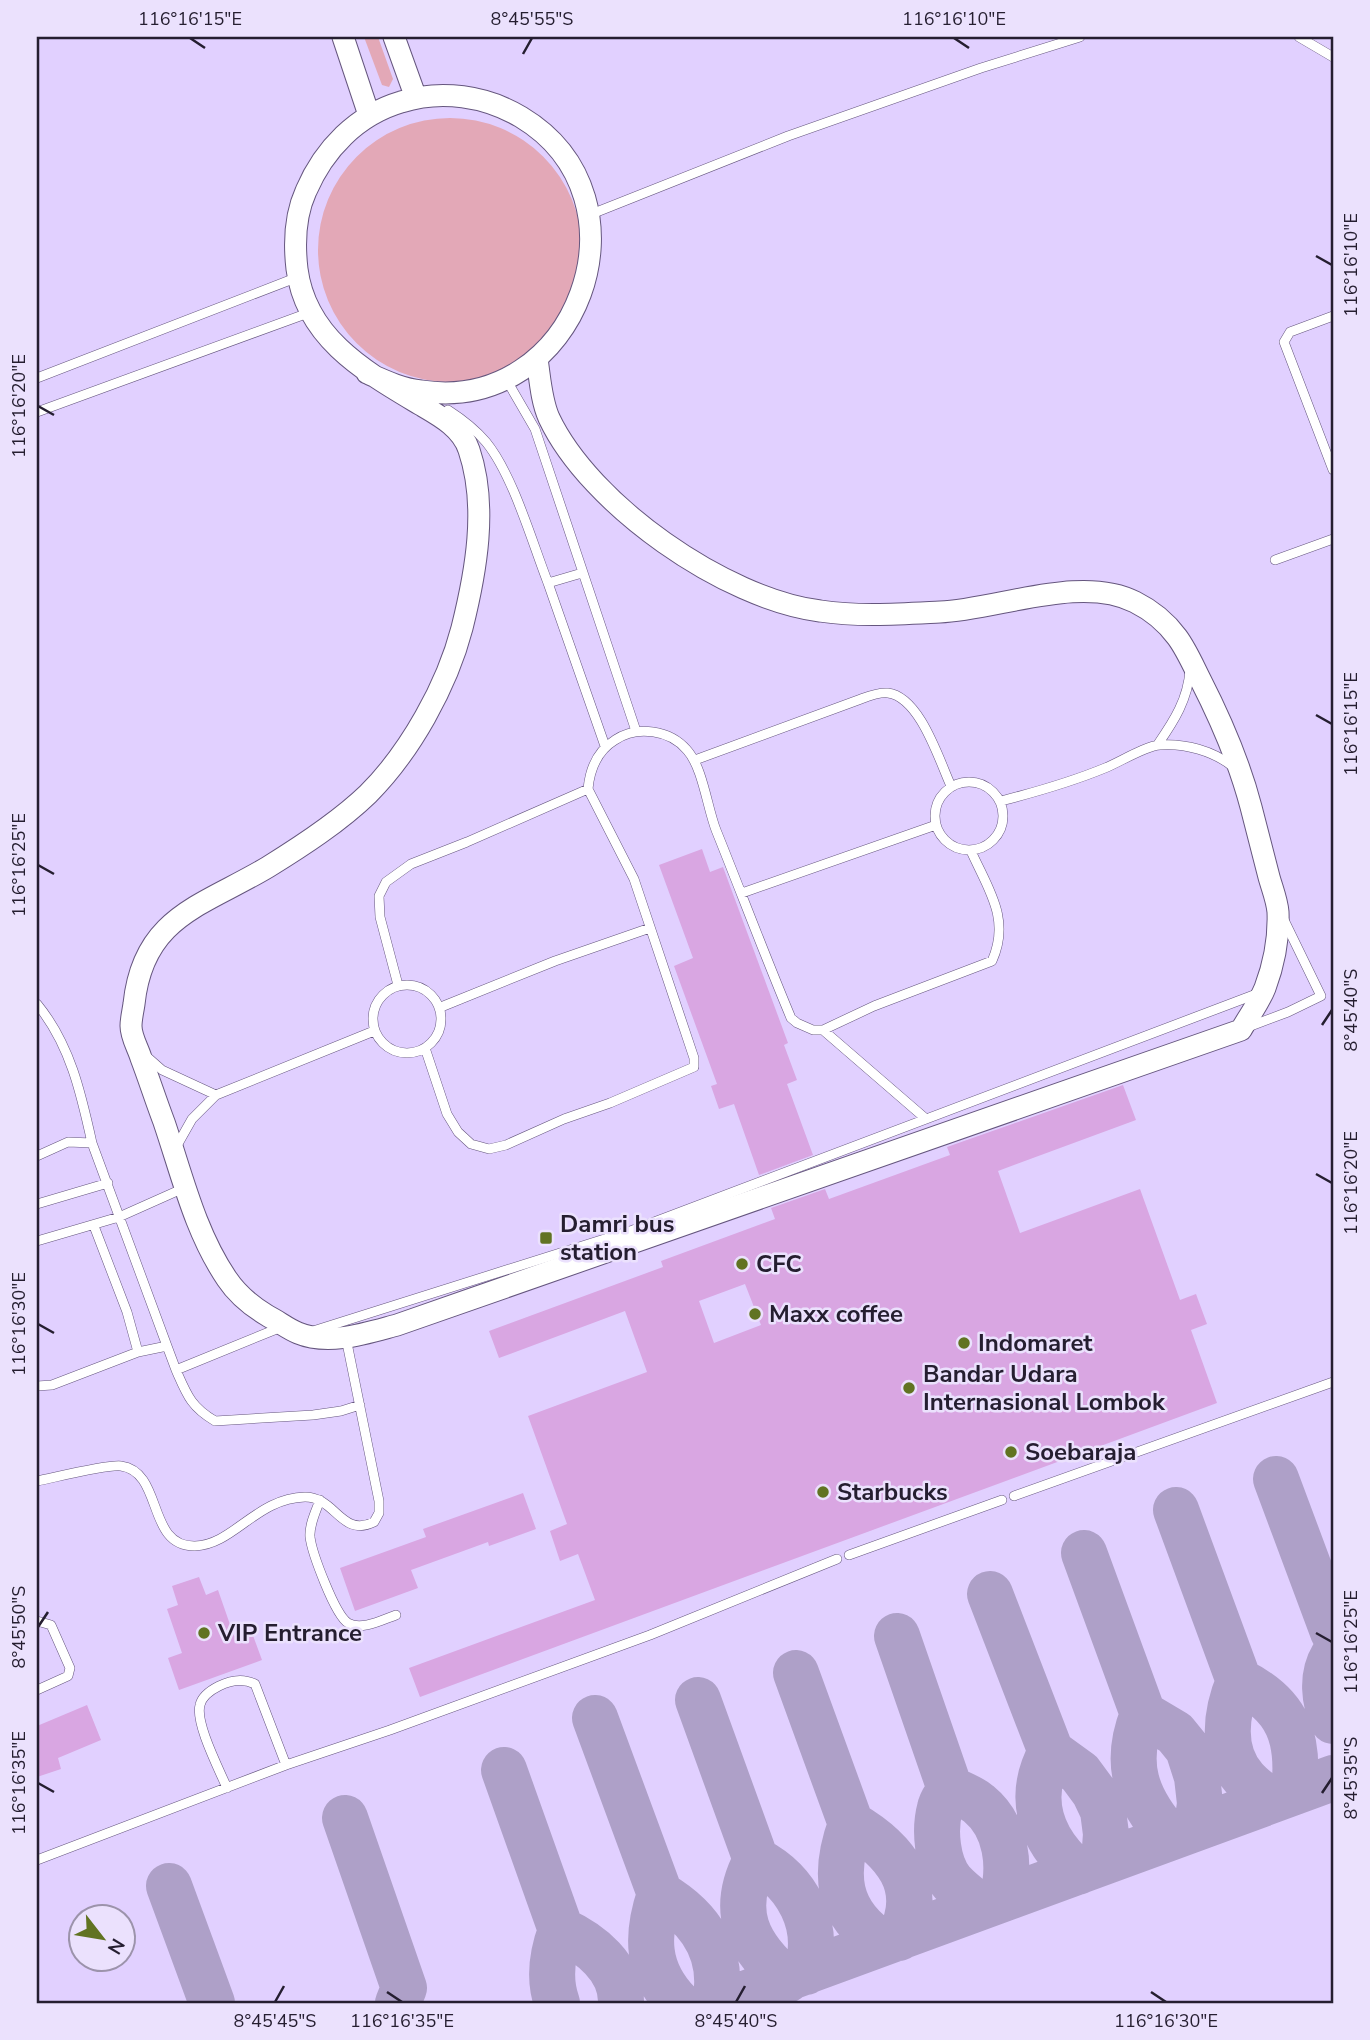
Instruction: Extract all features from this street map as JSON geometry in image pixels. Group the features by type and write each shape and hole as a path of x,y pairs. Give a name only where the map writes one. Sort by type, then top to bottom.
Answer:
{"street":[{"path":"343,37 369,115"},
{"path":"394,37 416,98"},
{"path":"368,373 394,385 422,392 460,391 506,379 537,359 559,336 580,299 587,279 592,247 589,215 579,184 565,159 547,137 500,106 473,98 444,95 400,102 369,115 340,138 316,168 301,202 295,239 298,276 311,312 335,346 368,373 448,422 468,444 478,491 477,557 461,634 434,703 402,752 369,793 323,831 265,869 191,909 164,928 146,956 135,986 130,1030 206,1244 231,1285 258,1310 294,1330 346,1338 397,1325 1241,1030 1264,991 1277,941 1278,909 1242,773 1222,722 1176,636 1154,614 1132,600 1109,594 1074,592 1023,597 944,612 879,614 818,611 758,595 707,569 652,535 607,496 568,450 548,416 537,359"}],"lane":[{"path":"589,215 788,136 981,68 1080,37"},
{"path":"1299,37 1333,57"},
{"path":"37,378 298,276"},
{"path":"37,412 311,312"},
{"path":"1333,316 1290,332 1284,342 1333,470"},
{"path":"506,379 534,429 636,730"},
{"path":"422,392 467,423 487,443 512,488 605,746"},
{"path":"1275,560 1333,538"},
{"path":"548,583 582,573"},
{"path":"1158,744 1185,698 1191,661"},
{"path":"695,760 881,692 902,697 911,705 951,786"},
{"path":"425,1048 447,1114 458,1132 471,1144 489,1149 506,1145 564,1119 692,1069 694,1058 630,870 588,789 589,773 605,746 623,734 636,730 659,733 686,748 695,760 714,823 791,1018 813,1030 823,1030 874,1006 992,961 998,948 999,914 971,850"},
{"path":"1001,801 1081,777 1158,744 1203,750 1220,756 1242,773"},
{"path":"970,781 988,786 1001,801 1004,818 999,833 987,845 971,850 956,848 943,839 936,825 935,810 940,796 951,786 970,781"},
{"path":"398,985 380,918 379,896 386,882 411,864 588,789"},
{"path":"742,893 936,825"},
{"path":"1241,1030 1321,996 1278,909"},
{"path":"441,1007 555,961 650,928"},
{"path":"398,985 417,986 431,994 441,1007 439,1032 425,1048 409,1053 396,1051 384,1044 374,1031 372,1018 376,1003 386,992 398,985"},
{"path":"176,1370 294,1330 633,1230 1264,991"},
{"path":"37,1004 70,1059 81,1092 92,1143 190,1402 202,1414 215,1421 313,1415 360,1405"},
{"path":"823,1030 926,1119"},
{"path":"174,1151 192,1119 216,1095 374,1031"},
{"path":"138,1049 162,1070 216,1095"},
{"path":"37,1156 68,1142 92,1143"},
{"path":"37,1204 108,1183"},
{"path":"37,1241 94,1226 186,1188"},
{"path":"94,1226 127,1312 138,1352"},
{"path":"37,1481 120,1465 134,1471 145,1484 162,1527 171,1539 182,1545 210,1543 230,1533 272,1503 307,1497 320,1500 358,1528 374,1522 379,1513 379,1501 346,1338"},
{"path":"37,1386 52,1385 138,1352 167,1346"},
{"path":"1014,1496 1333,1382"},
{"path":"320,1500 310,1536 340,1615 348,1624 359,1626 396,1615"},
{"path":"849,1555 1002,1500"},
{"path":"37,1860 286,1765 390,1730 637,1639 837,1559"},
{"path":"37,1621 51,1625 70,1668 68,1676 37,1690"},
{"path":"227,1788 200,1718 200,1704 208,1692 221,1685 246,1680 255,1684 286,1765"}],"shaded area":[{"path":"364,37 378,37 393,79 389,87 382,85"},
{"path":"437,118 463,118 488,123 512,133 544,156 560,176 572,199 580,224 580,276 572,301 560,324 544,344 524,360 488,377 463,382 437,382 412,377 388,367 356,344 340,324 323,288 318,263 318,237 323,212 333,188 356,156 376,140 412,123"}],"building":[{"path":"702,849 710,872 723,867 788,1043 784,1045 797,1080 787,1084 813,1155 759,1175 734,1104 719,1109 711,1086 717,1084 674,966 693,958 659,865"},
{"name":"Bandar Udara Internasional Lombok","path":"1123,1085 1136,1120 998,1171 1020,1233 1140,1189 1180,1300 1196,1294 1207,1324 1191,1330 1217,1403 420,1697 409,1668 595,1600 578,1554 560,1561 550,1531 567,1524 528,1416 647,1372 625,1311 499,1358 489,1331 663,1267 661,1261 775,1219 771,1208 825,1189 829,1199 950,1155 947,1147","holes":["745,1284 761,1325 714,1343 699,1301"]},
{"path":"523,1493 536,1529 489,1546 488,1542 411,1570 418,1588 355,1611 340,1568 426,1537 423,1529"},
{"name":"VIP Entrance","path":"199,1577 206,1595 218,1590 234,1636 251,1630 262,1660 179,1690 168,1658 182,1653 167,1609 178,1605 172,1586"},
{"path":"87,1705 101,1740 58,1758 61,1769 37,1777 37,1726"}],"taxiway":[{"path":"1276,1479 1333,1632"},
{"path":"1176,1510 1239,1681 1270,1701 1288,1726 1295,1756 1294,1792"},
{"path":"1084,1553 1143,1714 1175,1733 1188,1749 1197,1777 1200,1803 1197,1827"},
{"path":"990,1594 1051,1752 1080,1773 1094,1792 1103,1811 1106,1834 1104,1862"},
{"path":"897,1636 950,1789 979,1804 996,1824 1001,1836 1006,1861 1002,1899"},
{"path":"1333,1656 1325,1680 1333,1721"},
{"path":"796,1673 851,1824 881,1845 902,1871 909,1902 907,1919 899,1938"},
{"path":"1239,1681 1229,1718 1232,1756 1245,1779 1270,1801"},
{"path":"698,1700 756,1860 771,1869 794,1893 808,1922 811,1938 806,1972"},
{"path":"1143,1714 1134,1749 1136,1780 1149,1809 1170,1837"},
{"path":"595,1718 660,1894 698,1926 713,1953 717,1985 715,2003"},
{"path":"1051,1752 1039,1785 1041,1816 1054,1846 1078,1872"},
{"path":"504,1770 561,1930 583,1942 602,1958 616,1979 621,2003"},
{"path":"720,2003 1333,1778"},
{"path":"950,1789 938,1817 940,1856 952,1882 981,1907"},
{"path":"345,1818 404,1988 398,2003"},
{"path":"851,1824 842,1859 843,1891 847,1905 856,1919 883,1943"},
{"path":"756,1860 744,1895 746,1926 761,1954 787,1980"},
{"path":"169,1886 212,2003"},
{"path":"660,1894 652,1924 652,1952 660,1978 678,2003"},
{"path":"557,2003 552,1966 561,1930"}],"place":[{"name":"Damri bus station","path":"546,1238"},
{"name":"CFC","path":"742,1264"},
{"name":"Maxx coffee","path":"755,1314"},
{"name":"Indomaret","path":"964,1343"},
{"name":"Bandar Udara Internasional Lombok","path":"909,1388"},
{"name":"Soebaraja","path":"1011,1452"},
{"name":"Starbucks","path":"823,1492"},
{"name":"VIP Entrance","path":"204,1633"}]}
